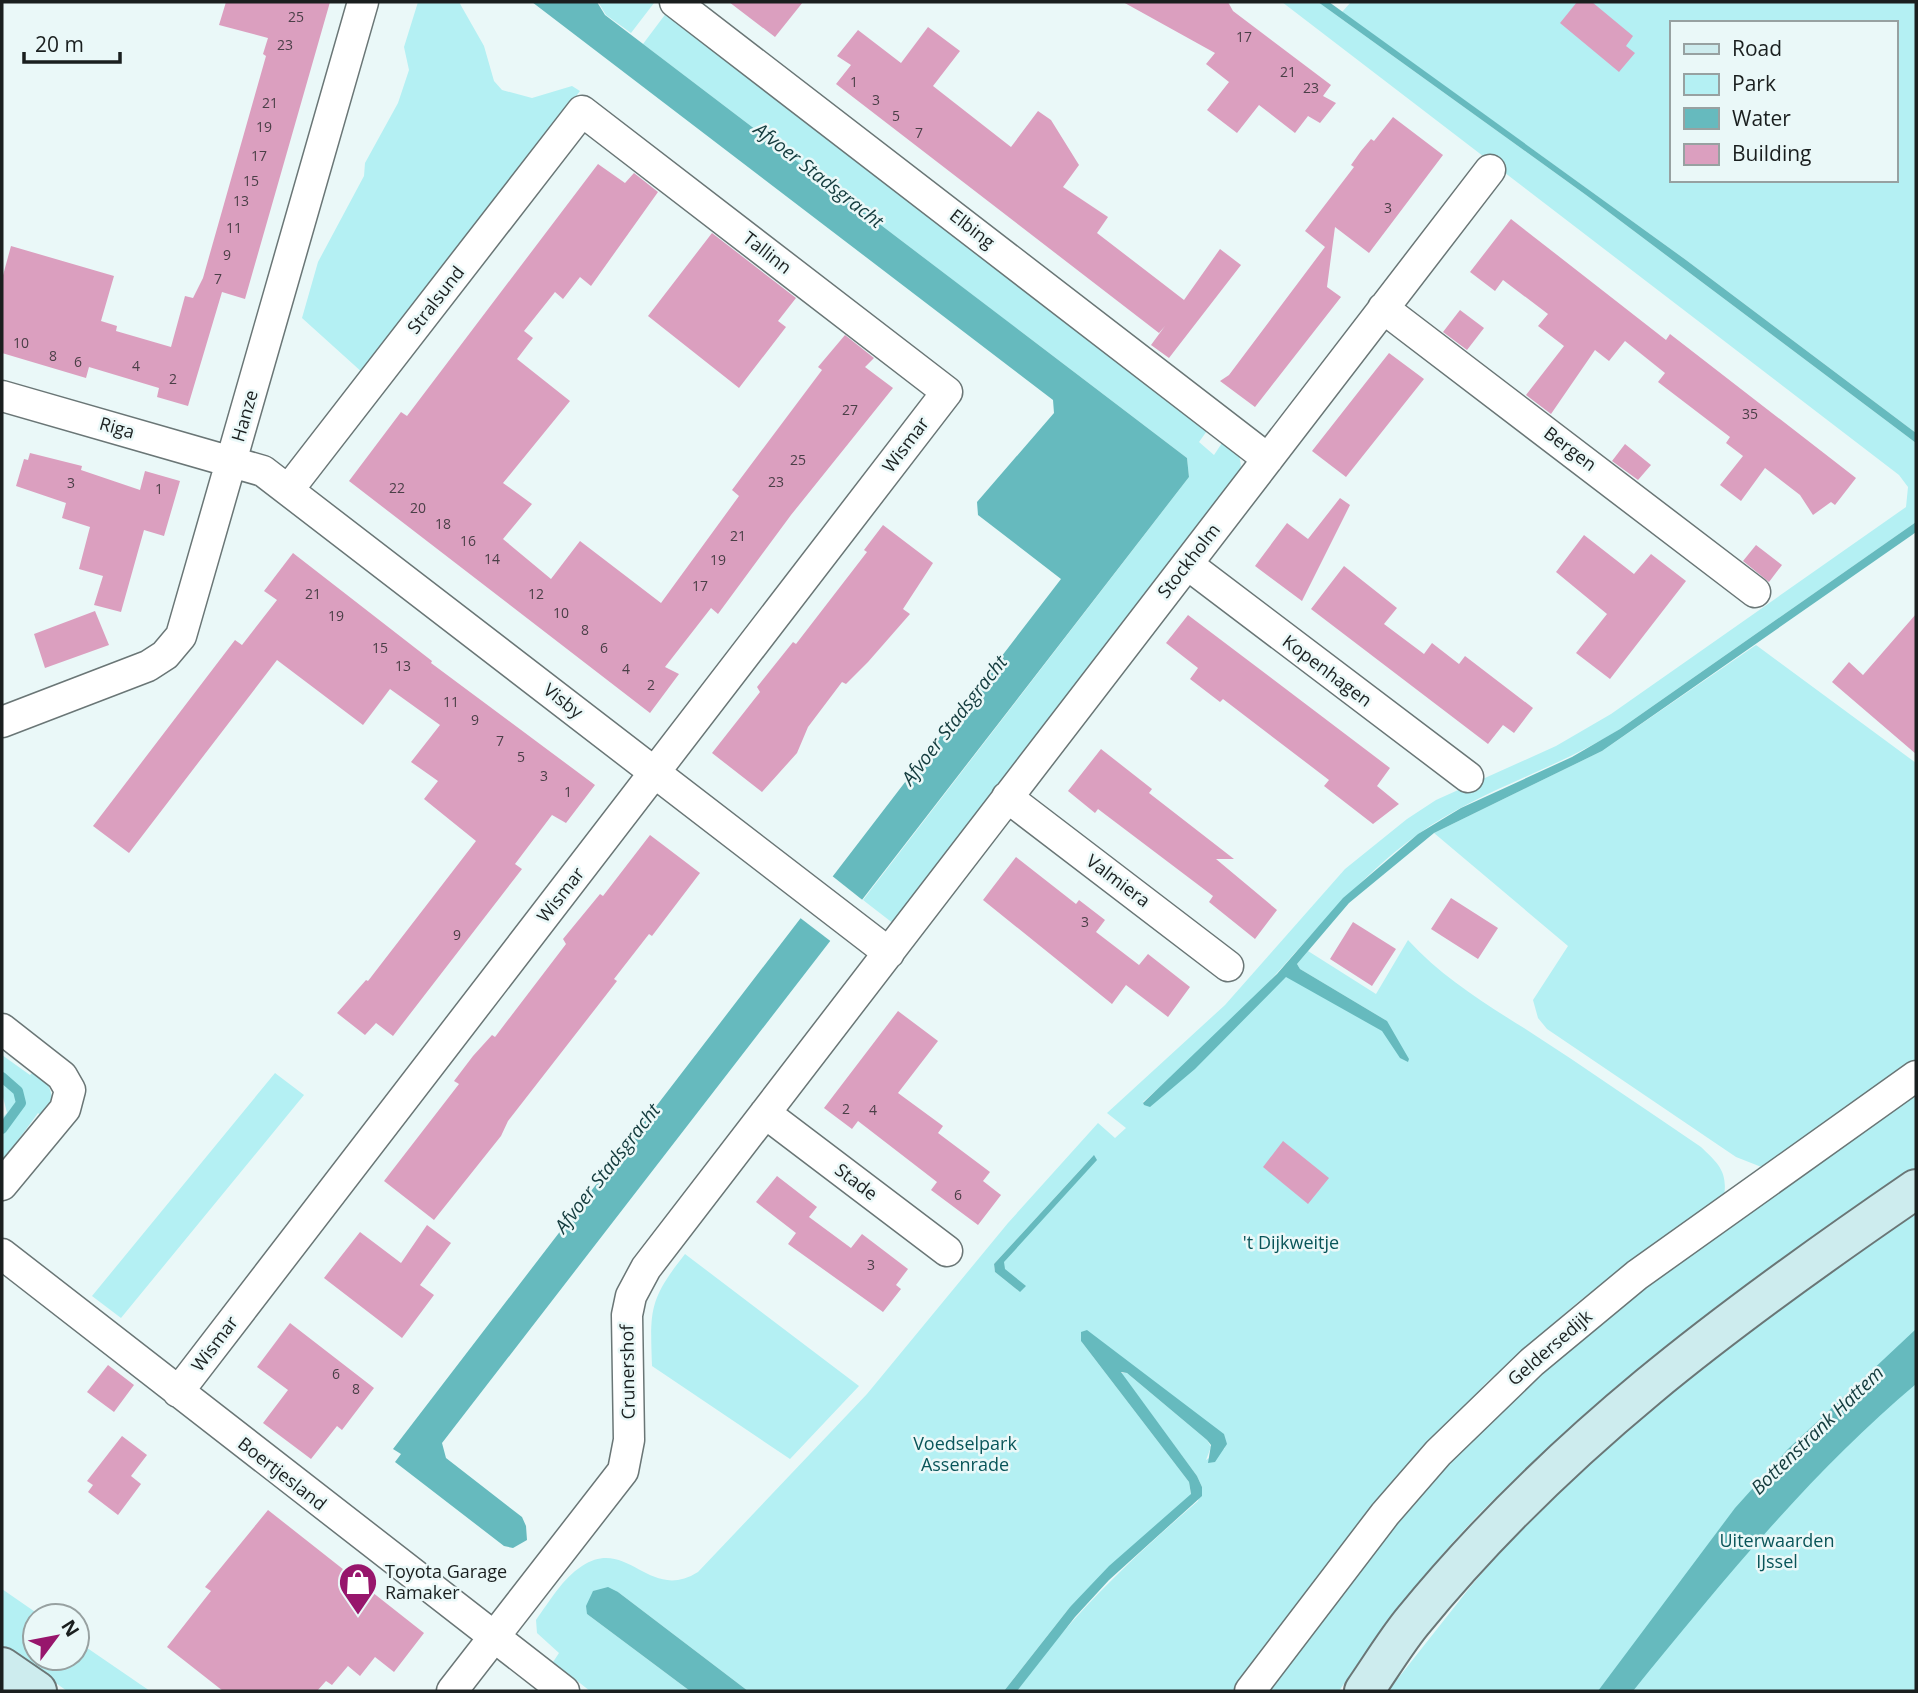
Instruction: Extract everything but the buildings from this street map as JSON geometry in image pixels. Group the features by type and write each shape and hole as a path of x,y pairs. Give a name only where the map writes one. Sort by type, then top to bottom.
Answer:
{"main road":[{"path":"1364,1691 1412,1623 1524,1498 1584,1438 1704,1339 1916,1189"},
{"path":"2,1667 37,1691"}],"street":[{"name":"Hanze","path":"2,722 134,672 160,659 174,646 186,623 363,2"},
{"name":"Elbing","path":"675,2 1268,459"},
{"name":"Tallinn","path":"582,111 947,391 943,397"},
{"name":"Stralsund","path":"289,489 582,111"},
{"name":"Stockholm","path":"880,946 1007,797 1490,170"},
{"name":"Bergen","path":"1383,308 1755,592"},
{"name":"Riga","path":"2,396 232,460"},
{"name":"Wismar","path":"178,1392 943,397"},
{"name":"Visby","path":"232,460 263,471 289,489 880,946"},
{"name":"Kopenhagen","path":"1187,564 1468,777"},
{"name":"Valmiera","path":"1007,797 1228,966"},
{"name":"Crunershof","path":"452,1691 623,1471 629,1440 626,1335 631,1296 646,1268 765,1113 880,946"},
{"path":"2,1029 62,1076 70,1090 65,1109 2,1185"},
{"name":"Geldersedijk","path":"1250,1691 1385,1514 1438,1453 1532,1362 1647,1268 1916,1076"},
{"name":"Stade","path":"765,1113 947,1251"},
{"name":"Boertjesland","path":"2,1254 564,1691"}],"green space":[{"path":"418,2 459,2 484,46 494,81 502,90 532,98 572,86 580,91 364,374 302,318 318,262 364,176 365,163 398,103 409,70 404,47"},
{"path":"598,2 654,3 631,33 606,15"},
{"path":"1282,2 1318,2 1586,195 1916,443 1916,522 1620,729 1570,757 1466,805 1417,835 1360,883 1214,1038 1283,972 1387,1021 1300,969 1297,964 1308,951 1376,994 1408,940 1464,989 1701,1147 1723,1174 1724,1196 1578,1302 1486,1383 1396,1482 1300,1600 1234,1691 1017,1691 1079,1614 1198,1501 1202,1487 1197,1476 1121,1373 1127,1373 1207,1440 1211,1447 1206,1460 1225,1448 1166,1397 1081,1341 1189,1482 1191,1495 1070,1607 1004,1691 748,1691 618,1592 587,1614 690,1691 590,1691 553,1662 559,1653 537,1633 536,1620 569,1577 582,1566 598,1559 613,1559 626,1563 666,1580 681,1579 698,1572 867,1394 1008,1223 1098,1123 1115,1138 1126,1128 1107,1113 1225,1005 1345,869 1407,819 1436,800 1556,746 1611,714 1906,507 1908,487 1899,475","holes":["1211,1041 1144,1105 1143,1102","1093,1156 998,1265 1020,1292 995,1272 994,1264"]},
{"path":"1351,2 1916,2 1916,433 1686,260 1342,12"},
{"path":"667,12 1209,428 1199,442 1214,455 1224,440 1240,460 1239,477 894,924 863,900 1189,477 1187,458 643,44"},
{"path":"1756,645 1916,763 1916,1063 1764,1168 1736,1157 1547,1029 1538,1018 1533,1000 1568,946 1434,833 1602,751"},
{"path":"2,1055 30,1075 36,1069 49,1088 52,1107 50,1122 38,1113 2,1162 2,1118 7,1113 3,1097 2,1113"},
{"path":"275,1073 304,1095 121,1318 92,1296"},
{"path":"1916,1090 1916,1169 1690,1331 1582,1418 1530,1464 1442,1555 1388,1622 1339,1691 1265,1691 1435,1472 1604,1315"},
{"name":"Uiterwaarden IJssel","path":"1916,1212 1916,1691 1388,1691 1471,1586 1537,1509 1609,1437 1785,1303"},
{"path":"685,1254 859,1386 790,1459 652,1366 651,1331 654,1306 664,1283"},
{"path":"2,1589 21,1602 21,1658 2,1645"},
{"path":"91,1651 150,1691 67,1691 40,1672 91,1672"}],"water":[{"name":"Afvoer Stadsgracht","path":"532,2 597,2 605,15 1187,458 1189,477 442,1443 446,1458 522,1517 527,1540 513,1548 504,1546 395,1462 401,1454 393,1449 1061,579 978,515 977,502 1054,413 1053,400"},
{"path":"1318,2 1329,2 1686,260 1916,433 1916,443 1586,195"},
{"path":"1916,522 1916,532 1912,535 1602,751 1434,833 1349,903 1297,964 1300,969 1387,1021 1409,1059 1408,1062 1400,1058 1382,1031 1286,977 1195,1069 1150,1107 1144,1105 1143,1103 1277,974 1343,898 1418,834 1461,808 1572,757 1620,729"},
{"path":"1094,1155 1097,1160 1004,1262 1005,1269 1026,1286 1020,1292 995,1272 994,1264"},
{"name":"Bottenstrank Hattem","path":"1916,1329 1916,1384 1839,1455 1767,1531 1633,1691 1598,1691 1735,1508 1788,1449"},
{"path":"1087,1330 1224,1434 1227,1444 1215,1462 1208,1463 1211,1445 1207,1440 1127,1373 1121,1372 1197,1476 1202,1487 1202,1496 1109,1580 1075,1617 1017,1691 1004,1691 1070,1607 1109,1566 1191,1494 1189,1482 1081,1341 1081,1332"},
{"path":"608,1587 748,1691 690,1691 587,1614 586,1606 593,1591"}],"pier":[{"path":"831,875 865,902 833,943 799,917"}],"waterway":[{"path":"2,1077 18,1091 21,1103 2,1129"}],"place":[{"name":"Toyota Garage Ramaker","path":"358,1616"}],"park label":[{"name":"'t Dijkweitje","path":"1291,1243"},
{"name":"Voedselpark Assenrade","path":"965,1454"}]}
